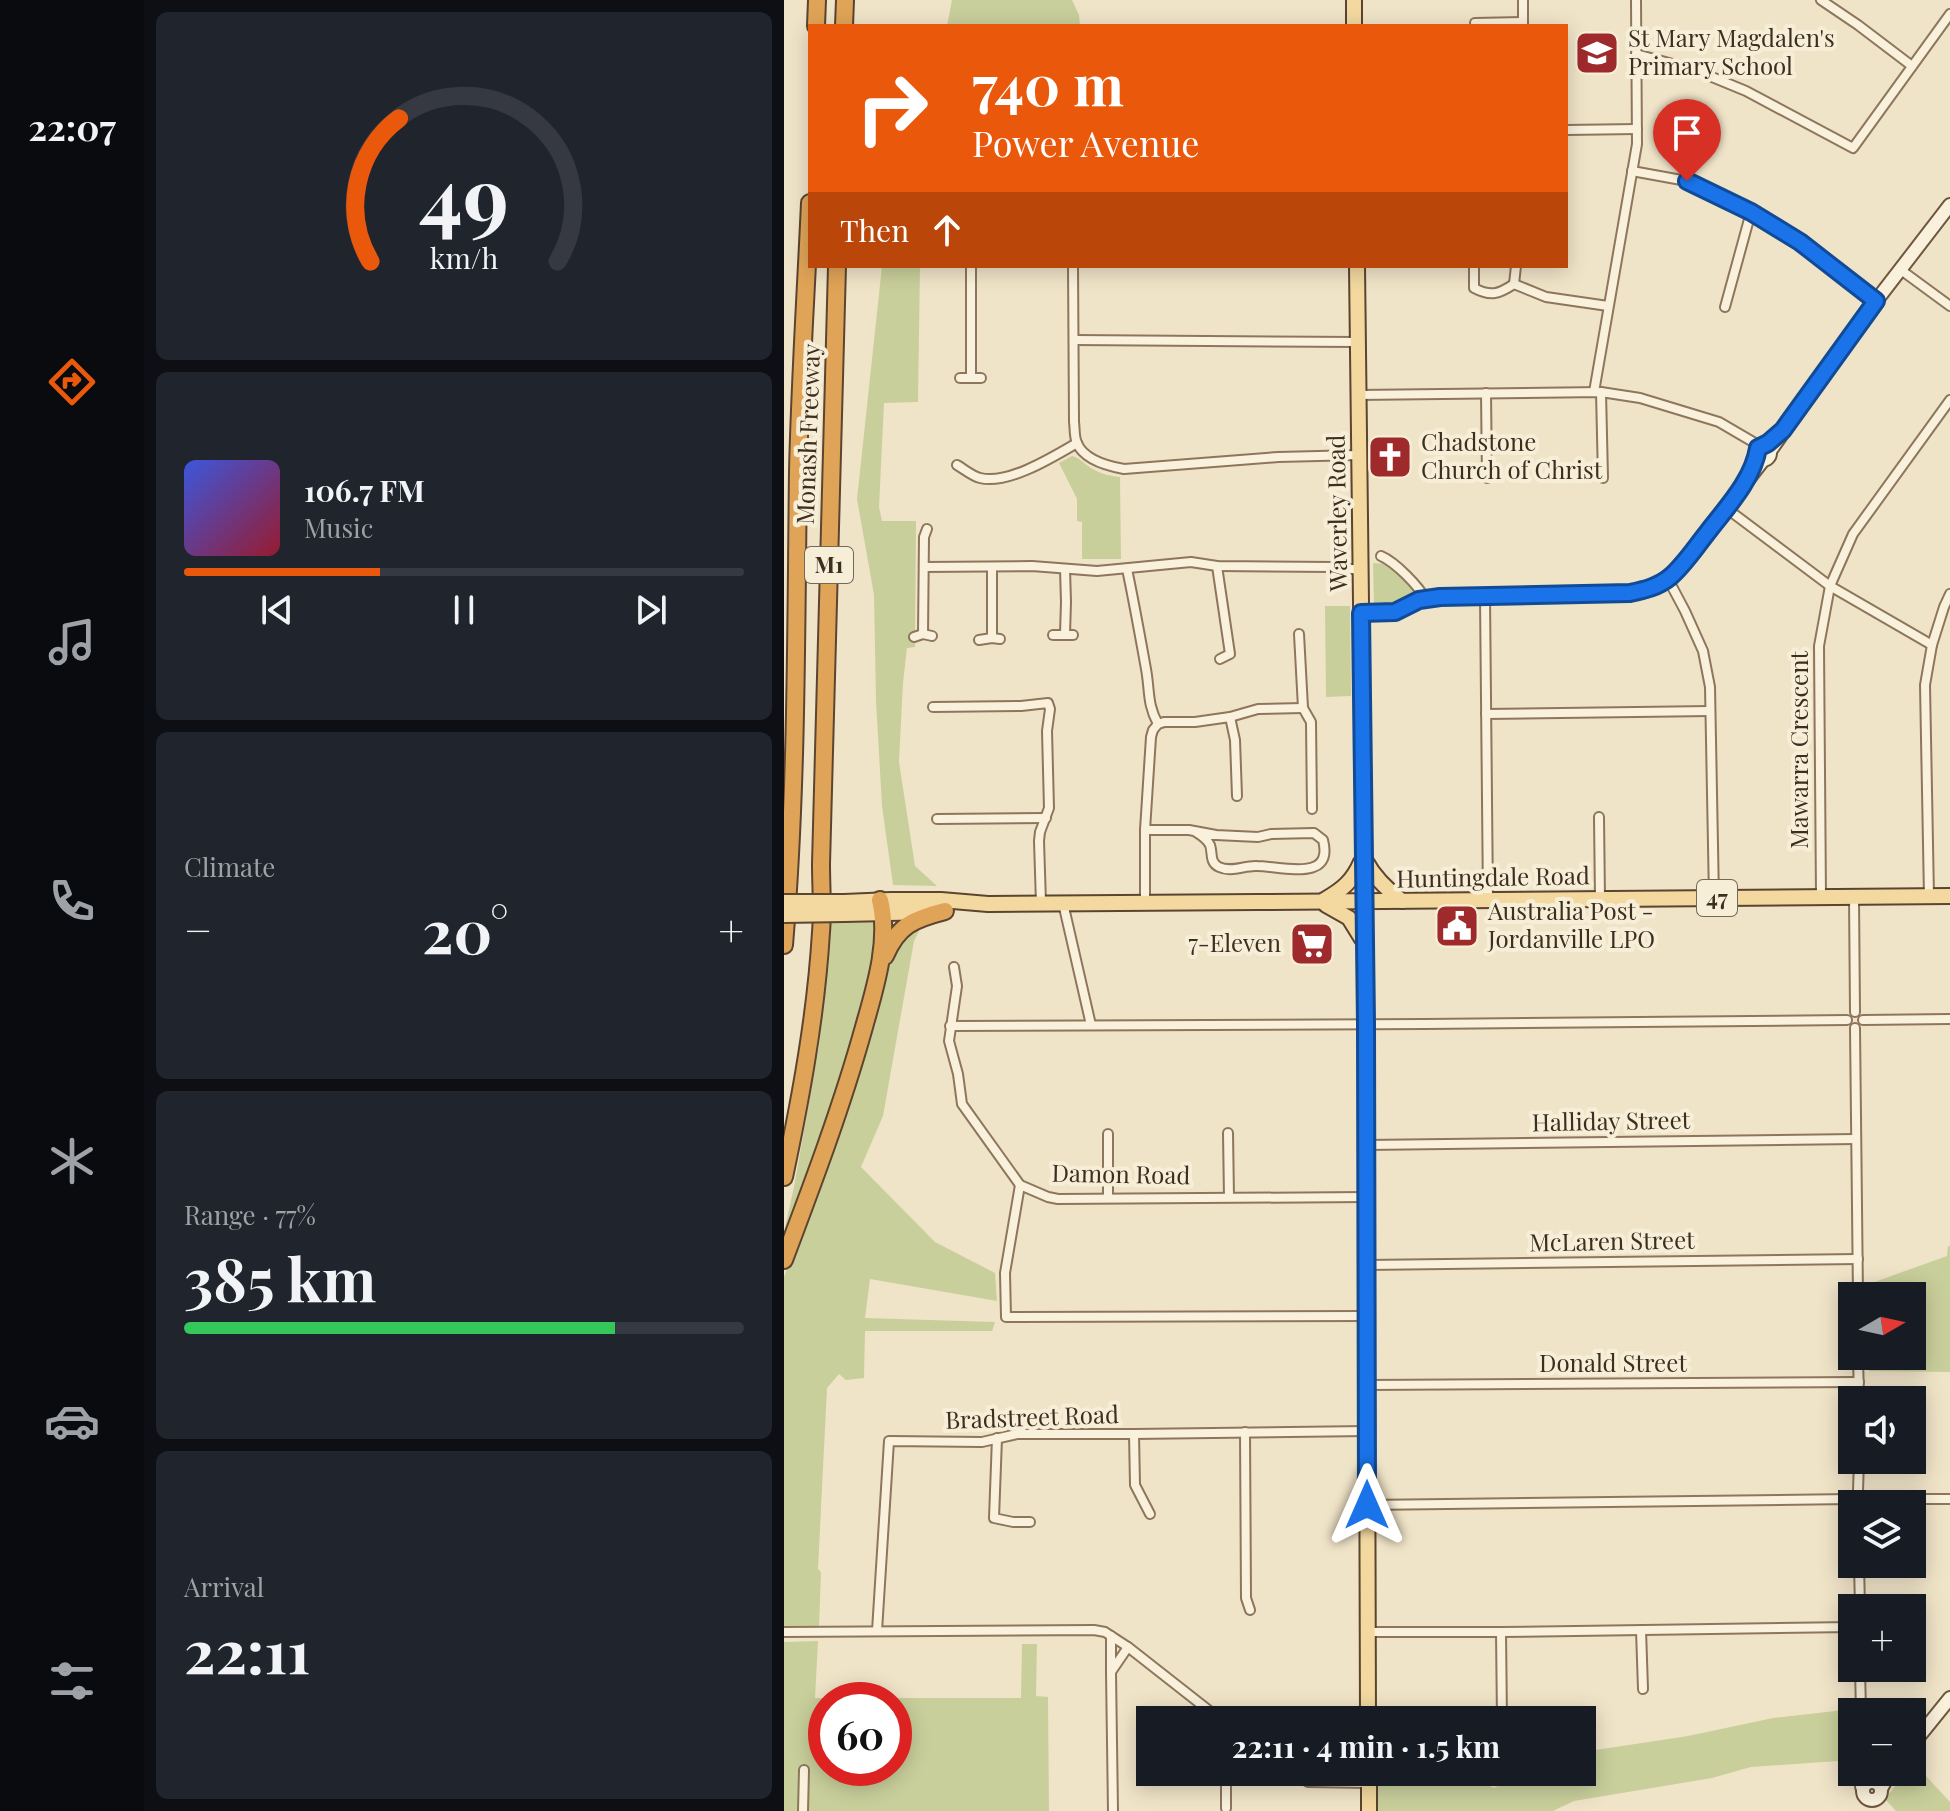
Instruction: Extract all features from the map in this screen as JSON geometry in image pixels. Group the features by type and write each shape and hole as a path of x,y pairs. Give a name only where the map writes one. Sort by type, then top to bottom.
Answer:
{"highway":[{"path":"816,24 817,0"},
{"path":"844,24 845,0"},
{"name":"Monash Freeway","path":"784,945 791,857 799,467 808,251"},
{"name":"Monash Freeway","path":"784,1177 815,998 821,930 837,268"},
{"path":"878,972 882,907"},
{"path":"784,1260 830,1135 857,1054 878,972 888,949 903,927 945,911"}],"main road":[{"path":"1354,0 1354,24"},
{"name":"Waverley Road","path":"1357,268 1366,1024 1368,1706"},
{"path":"1363,856 1371,872 1402,901"},
{"path":"1320,902 1348,885 1356,875 1363,856"},
{"name":"Huntingdale Road","path":"882,907 941,900 988,904 1950,896"},
{"name":"Huntingdale Road","path":"784,902 844,908"},
{"path":"1320,902 1349,918 1364,943"},
{"name":"Huntingdale Road","path":"784,915 882,907 945,911 988,904"},
{"path":"1369,1786 1369,1811"}],"street":[{"path":"1475,23 1523,24 1523,0"},
{"path":"1603,478 1598,392 1608,306 1637,129 1636,0"},
{"path":"1821,0 1912,66"},
{"path":"1636,54 1695,70 1746,91 1853,148 1950,14"},
{"path":"1568,130 1637,129"},
{"path":"1632,171 1687,181 1751,212 1800,242 1876,301"},
{"path":"1362,617 1395,612 1419,600 1440,597 1630,593 1668,579 1726,508 1762,452 1783,430 1950,205"},
{"path":"1725,307 1751,212"},
{"path":"971,268 971,378"},
{"path":"1073,268 1074,422 1077,443 1089,457 1105,466 1124,469 1278,457 1359,455"},
{"path":"1474,268 1474,288 1483,293 1499,294 1514,284 1516,268"},
{"path":"1901,270 1950,306"},
{"path":"1514,284 1546,297 1608,306"},
{"path":"1074,340 1358,342"},
{"path":"960,378 981,378"},
{"path":"1358,395 1598,392 1640,398 1719,422 1762,452"},
{"path":"1486,393 1487,478"},
{"name":"Mawarra Crescent","path":"1821,897 1819,646 1830,586 1853,534 1950,400"},
{"path":"957,465 981,478 997,478 1025,470 1077,443"},
{"path":"1726,508 1830,586 1932,645"},
{"path":"923,636 924,537 927,529"},
{"path":"1381,556 1420,590 1426,600"},
{"path":"924,567 1032,566 1097,571 1191,562 1217,566 1333,567 1345,564 1361,567"},
{"path":"1217,566 1230,654 1220,659"},
{"path":"979,640 996,638 992,567"},
{"path":"1053,635 1069,634 1065,569"},
{"path":"1127,569 1147,675 1149,703 1158,724"},
{"path":"1668,579 1703,651 1710,687 1714,898"},
{"path":"1929,896 1925,685 1932,645 1950,594"},
{"path":"1485,597 1488,900"},
{"path":"1299,634 1303,708 1311,722 1313,809"},
{"path":"933,707 1048,703 1049,808 1039,841 1041,903"},
{"path":"1145,903 1145,830 1153,730 1164,722 1195,722 1258,709 1303,708"},
{"path":"1486,714 1710,711"},
{"path":"1230,717 1235,740 1237,796"},
{"path":"1599,817 1600,899"},
{"path":"937,819 1046,818"},
{"path":"1145,830 1196,832 1258,837 1314,833 1323,840 1325,856 1321,863 1309,868 1258,866 1225,869 1214,863 1207,841 1196,832"},
{"path":"1854,897 1855,1012"},
{"path":"1063,903 1091,1025"},
{"name":"Damon Road","path":"954,967 957,986 949,1041 962,1104 1020,1185 1058,1199 1367,1197"},
{"path":"1855,1012 1863,1020"},
{"path":"1847,1020 1855,1012"},
{"path":"1863,1020 1950,1019"},
{"path":"950,1026 1847,1020"},
{"path":"1847,1020 1855,1028"},
{"path":"1855,1028 1863,1020"},
{"path":"1855,1028 1858,1282"},
{"path":"1228,1133 1229,1197"},
{"path":"1108,1134 1108,1198"},
{"name":"Halliday Street","path":"1366,1145 1856,1139"},
{"path":"1020,1185 1005,1273 1006,1317 1366,1316"},
{"name":"McLaren Street","path":"1366,1265 1858,1259"},
{"path":"1859,1370 1859,1386"},
{"name":"Donald Street","path":"1367,1385 1859,1382"},
{"name":"Bradstreet Road","path":"877,1631 889,1441 982,1442 1017,1434 1367,1431"},
{"path":"1245,1432 1246,1598 1250,1610"},
{"path":"1134,1434 1135,1485 1150,1514"},
{"path":"997,1438 994,1518 1030,1522"},
{"path":"1926,1500 1950,1499"},
{"path":"1367,1505 1838,1502"},
{"path":"1368,1632 1838,1627"},
{"path":"784,1632 1094,1630 1105,1632 1128,1647 1203,1706"},
{"path":"1641,1630 1643,1689"},
{"path":"1501,1632 1502,1706"},
{"path":"1111,1636 1113,1811"},
{"path":"1111,1672 1128,1647"},
{"path":"1926,1728 1950,1698"},
{"path":"803,1811 804,1770"},
{"path":"1226,1786 1226,1808"},
{"path":"1857,1811 1864,1796 1861,1786"},
{"path":"1864,1796 1876,1799 1880,1795 1875,1786"}],"green space":[{"path":"952,0 1072,0 1080,24 947,24"},
{"path":"882,268 920,268 918,402 884,403 879,507 882,521 916,521 915,647 907,648 899,762 915,866 937,886 893,885 882,806 874,595 857,499"},
{"path":"1072,456 1099,472 1120,477 1121,559 1082,559 1082,522 1077,521 1077,499 1059,463"},
{"path":"1373,563 1386,564 1413,590 1414,597 1402,607 1374,607"},
{"path":"1325,606 1350,606 1351,696 1326,697"},
{"path":"831,922 879,922 880,929 856,1038 784,1244 819,1046"},
{"path":"921,927 914,941 883,1116 861,1167 935,1242 995,1273 997,1301 870,1279 865,1318 995,1322 992,1331 865,1331 864,1378 846,1380 839,1374 827,1388 818,1569 821,1572 819,1627 784,1628 784,1277 809,1213 875,1015 891,948 895,941"},
{"path":"1950,1246 1950,1372 1869,1371 1926,1370 1926,1282 1874,1282 1947,1256"},
{"path":"818,1641 816,1682 808,1682 808,1786 912,1786 912,1698 1021,1698 1022,1644 1037,1644 1036,1696 1048,1697 1049,1811 784,1811 784,1642"},
{"path":"1838,1711 1838,1761 1751,1767 1712,1778 1574,1801 1553,1811 1377,1811 1377,1786 1596,1786 1596,1750 1688,1736 1773,1718"},
{"path":"1926,1776 1950,1802 1950,1811 1896,1811 1885,1799 1895,1786 1926,1786"}],"place":[{"name":"St Mary Magdalen's Primary School","path":"1597,53"},
{"name":"Chadstone Church of Christ","path":"1390,457"},
{"name":"Australia Post - Jordanville LPO","path":"1457,926"},
{"name":"7-Eleven","path":"1312,944"}],"route":[{"path":"1367,1505 1361,613 1395,612 1419,600 1440,597 1630,593 1650,588 1668,579 1726,508 1746,480 1758,448 1783,430 1876,301 1800,242 1751,212 1687,181"}]}
